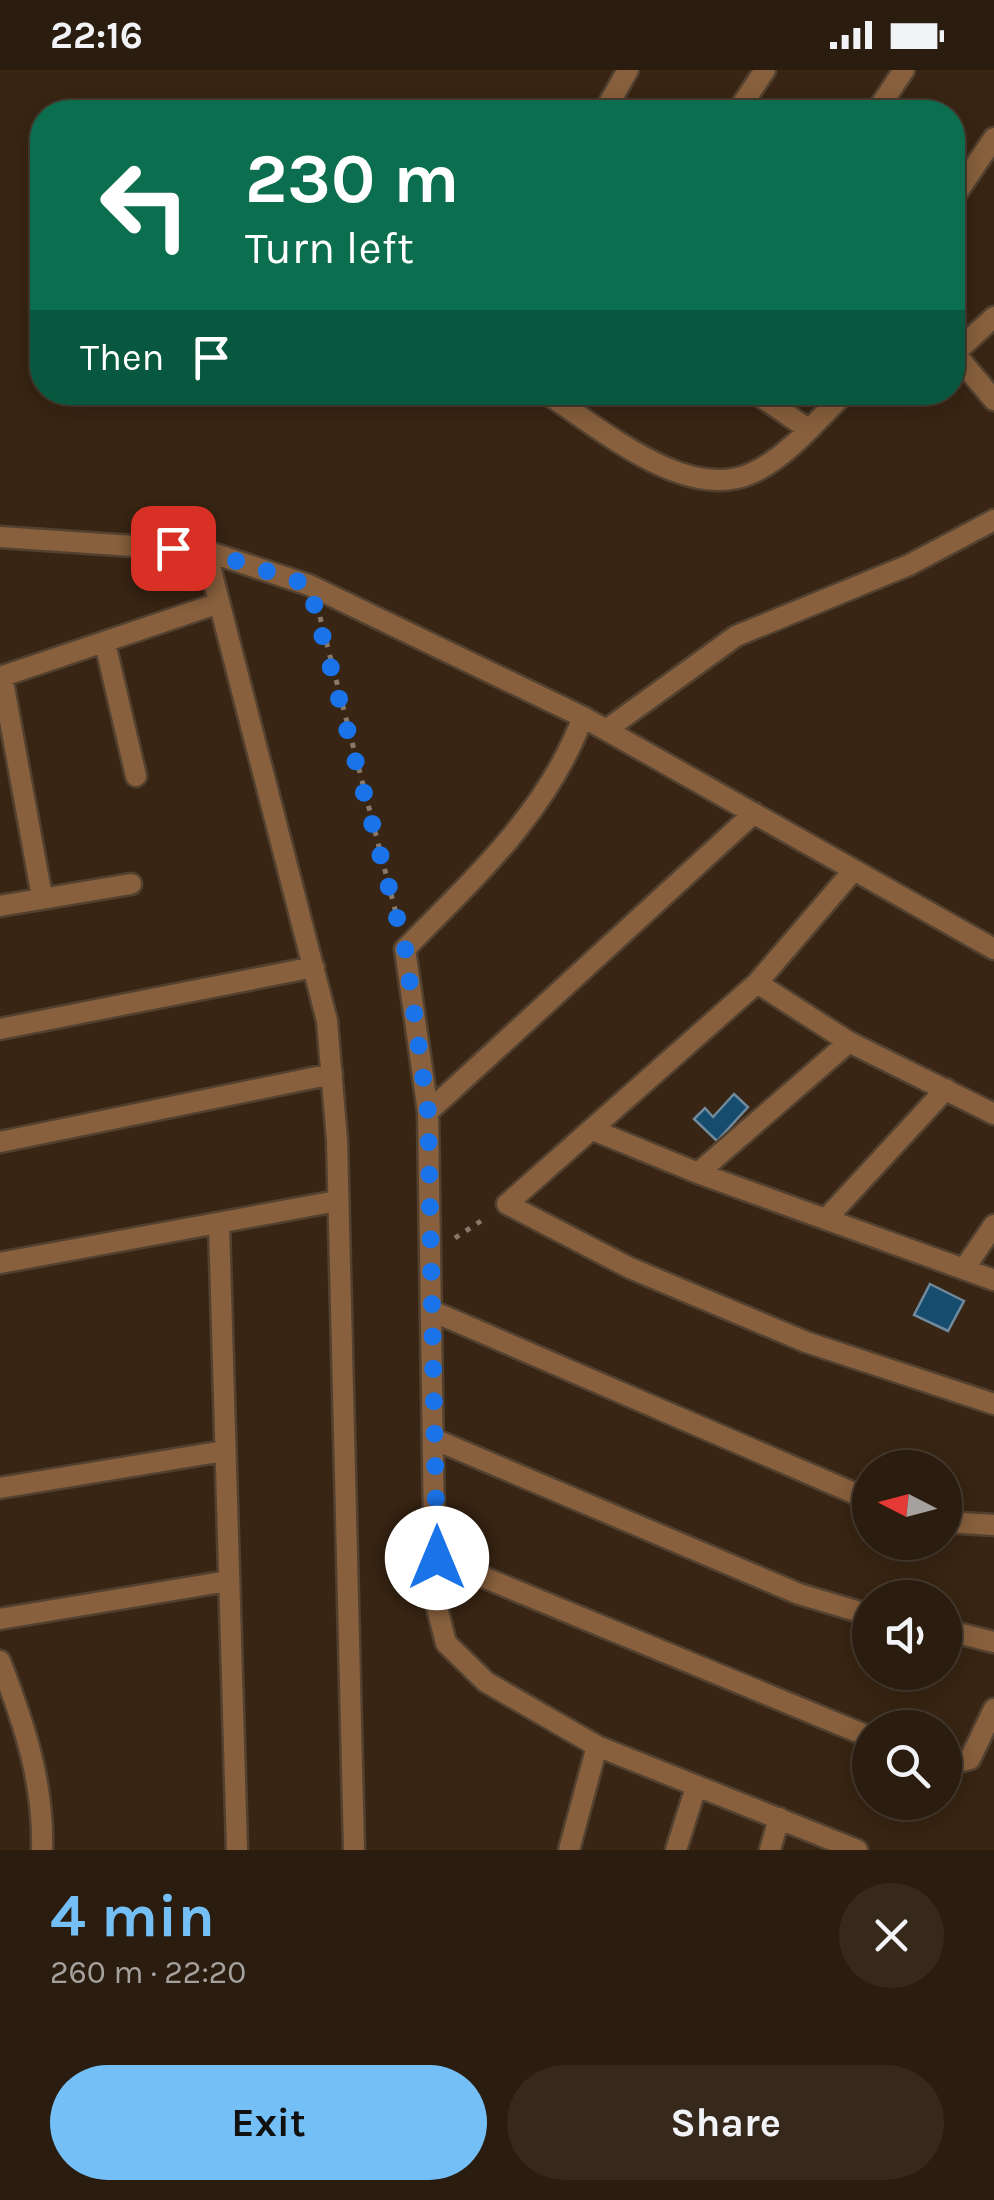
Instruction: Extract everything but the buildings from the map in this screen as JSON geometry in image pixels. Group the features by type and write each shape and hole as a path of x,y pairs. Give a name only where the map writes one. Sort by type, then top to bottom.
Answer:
{"street":[{"path":"611,100 628,70"},
{"path":"746,100 765,70"},
{"path":"884,100 904,70"},
{"path":"965,181 994,138"},
{"path":"965,342 994,318"},
{"path":"965,364 994,400"},
{"path":"565,405 661,466 708,482 750,474 833,405"},
{"path":"773,405 808,429"},
{"path":"606,730 736,636 909,565 994,520"},
{"path":"0,537 206,551 309,585 584,717 994,949"},
{"path":"206,551 314,967 332,1074 354,1850"},
{"path":"42,898 1,677 219,603"},
{"path":"104,643 136,776"},
{"path":"584,717 567,761 527,823 405,948 428,1112 436,1440 435,1600 446,1644 473,1672 597,1746 857,1850"},
{"path":"428,1112 754,813"},
{"path":"853,872 757,983 507,1204 630,1268 806,1342 994,1404"},
{"path":"0,906 132,884"},
{"path":"0,1029 314,967"},
{"path":"757,983 849,1042 994,1114"},
{"path":"698,1174 849,1042"},
{"path":"0,1142 332,1074"},
{"path":"826,1219 946,1088"},
{"path":"593,1130 698,1174 994,1280"},
{"path":"0,1263 337,1201"},
{"path":"219,1223 238,1850"},
{"path":"964,1269 994,1224"},
{"path":"432,1311 852,1492"},
{"path":"436,1440 799,1594 852,1609"},
{"path":"0,1488 224,1451"},
{"path":"962,1523 994,1525"},
{"path":"437,1558 852,1730"},
{"path":"0,1618 228,1581"},
{"path":"962,1634 994,1642"},
{"path":"0,1662 23,1721 40,1794 42,1850"},
{"path":"962,1761 970,1759 994,1709"},
{"path":"569,1850 597,1746"},
{"path":"676,1850 696,1787"},
{"path":"770,1850 779,1818"}],"path":[{"path":"309,585 405,948"},
{"path":"431,1253 507,1204"}],"route":[{"path":"173,548 206,551 309,585 329,647 405,948 428,1112 437,1558"}]}
